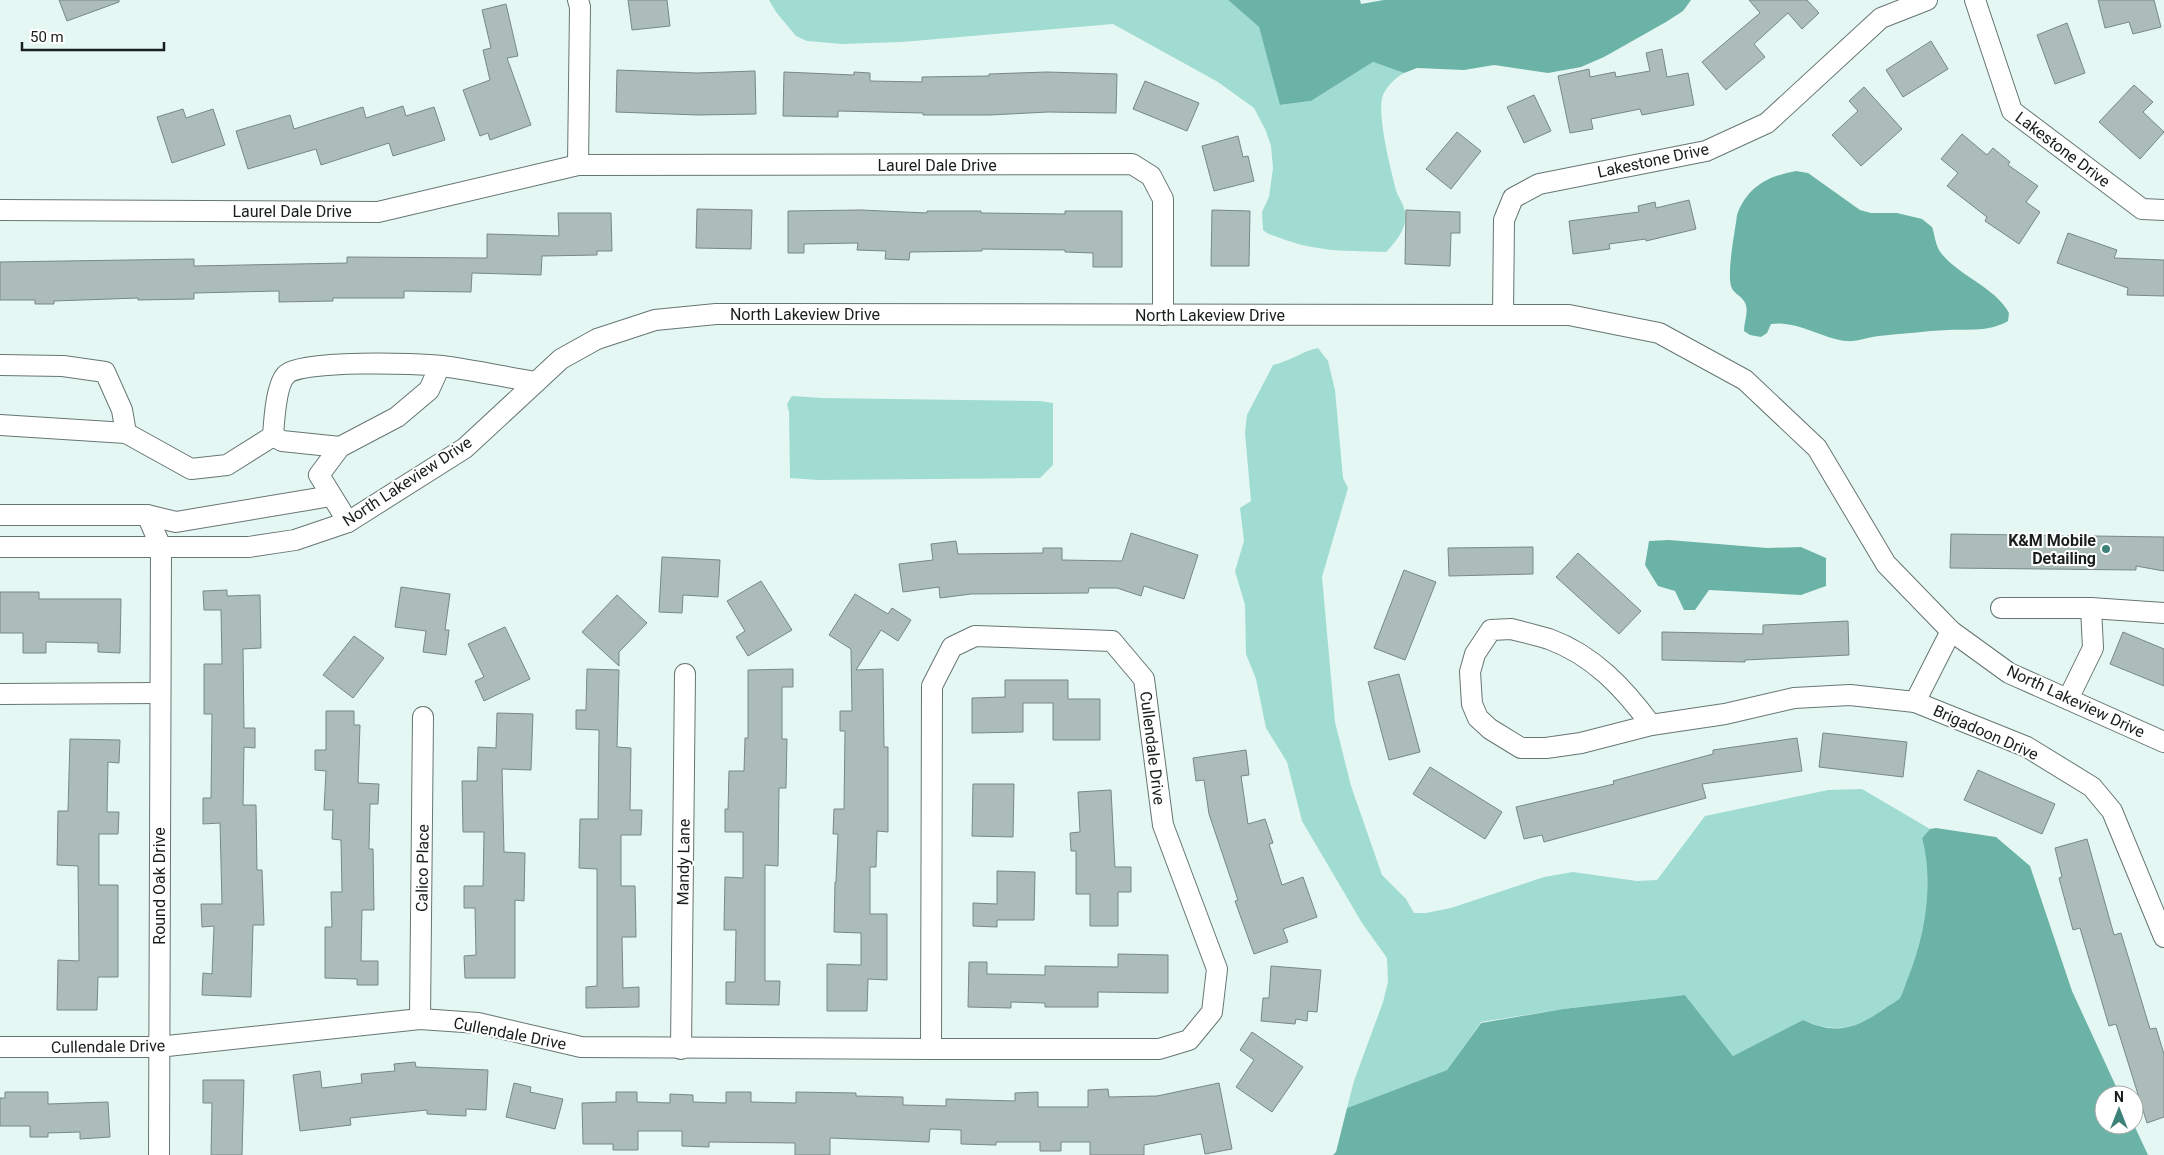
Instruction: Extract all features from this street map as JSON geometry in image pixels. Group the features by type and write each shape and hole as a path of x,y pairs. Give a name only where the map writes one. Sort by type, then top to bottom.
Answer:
{"street":[{"path":"578,0 580,7 578,165"},
{"name":"Lakestone Drive","path":"1503,315 1504,220 1513,198 1539,184 1706,151 1749,131 1767,122 1881,18 1926,0"},
{"name":"Lakestone Drive","path":"1975,0 2012,111 2142,209 2164,210"},
{"name":"Laurel Dale Drive","path":"0,210 378,212 578,165 1132,164 1151,176 1162,199 1163,315"},
{"name":"North Lakeview Drive","path":"0,547 249,547 295,540 348,522 465,448 561,359 597,339 655,320 716,314 1568,315 1659,333 1745,380 1817,448 1886,564 1951,631 2009,674 2164,742"},
{"path":"0,365 63,366 105,372 122,410 126,433"},
{"path":"0,425 126,433 191,469 227,465 272,436 280,388 285,375 292,369 316,365 440,366 536,382"},
{"path":"348,522 319,475 340,447 397,417 429,390 440,366"},
{"path":"272,436 282,441 340,447"},
{"path":"0,515 147,515 176,522 331,496"},
{"path":"147,515 162,547"},
{"name":"Round Oak Drive","path":"158,1155 162,547"},
{"path":"2001,608 2091,608 2164,613"},
{"path":"2068,699 2093,648 2091,608"},
{"name":"Brigadoon Drive","path":"1651,725 1633,700 1606,672 1584,656 1549,639 1511,629 1491,630 1475,654 1470,672 1470,688 1472,704 1478,718 1521,748 1546,748 1582,743 1651,725 1725,714 1794,698 1850,695 1915,702 2027,747 2092,787 2112,812 2164,937"},
{"name":"Brigadoon Drive","path":"1915,702 1951,631"},
{"name":"Cullendale Drive","path":"0,1047 158,1047 420,1019 478,1024 581,1047 681,1049 931,1049 1159,1049 1189,1040 1212,1012 1217,969 1163,825 1144,679 1112,641 975,636 952,647 932,686 931,1049"},
{"name":"Mandy Lane","path":"681,1049 685,674"},
{"path":"0,694 160,693"},
{"name":"Calico Place","path":"420,1019 423,716"}],"shaded area":[{"path":"769,0 1228,0 1259,27 1281,105 1311,101 1373,62 1404,73 1387,88 1381,103 1388,156 1396,190 1405,212 1403,229 1386,252 1346,251 1307,246 1265,232 1263,230 1262,212 1269,197 1273,168 1271,146 1266,131 1254,108 1218,82 1113,24 902,42 842,44 807,41 796,36 776,12"},
{"path":"1228,0 1360,0 1361,4 1384,0 1691,0 1683,11 1666,22 1604,57 1581,67 1548,73 1494,65 1464,70 1417,68 1404,73 1373,62 1311,101 1280,105 1259,27"},
{"path":"1796,171 1808,173 1860,210 1871,213 1897,213 1922,219 1932,227 1941,253 2003,304 2009,313 2008,321 1994,327 1971,330 1922,332 1850,341 1780,323 1771,324 1767,333 1761,337 1750,335 1744,331 1747,312 1746,304 1732,288 1730,279 1737,215 1746,197 1760,184 1776,176"},
{"path":"1318,348 1328,361 1335,390 1343,478 1348,488 1322,577 1335,722 1351,786 1382,875 1406,899 1414,913 1426,913 1451,908 1544,877 1573,872 1637,881 1657,880 1705,816 1828,790 1862,789 1930,829 1922,838 1926,855 1927,873 1926,910 1923,928 1919,946 1900,998 1874,1016 1854,1025 1835,1028 1803,1020 1733,1056 1685,995 1563,1009 1481,1022 1447,1070 1347,1108 1354,1081 1383,1002 1388,982 1387,958 1362,923 1302,821 1287,762 1266,728 1256,679 1246,654 1245,605 1235,571 1244,541 1240,508 1251,501 1245,433 1247,415 1273,365"},
{"path":"792,396 1040,401 1053,403 1053,465 1040,478 818,480 790,478 789,412 787,404"},
{"path":"1669,540 1767,548 1801,547 1826,558 1826,586 1801,595 1709,590 1695,610 1684,610 1675,591 1658,586 1645,565 1649,541"},
{"path":"1936,828 1996,837 2030,866 2072,991 2115,1085 2094,1085 2094,1135 2139,1135 2148,1155 1333,1155 1336,1152 1347,1108 1447,1070 1481,1023 1563,1009 1685,995 1733,1056 1803,1020 1825,1027 1845,1028 1874,1016 1900,998 1919,946 1926,910 1927,891 1926,855 1922,838 1930,829"}],"building":[{"path":"59,0 119,0 119,2 67,21"},
{"path":"628,0 667,0 670,26 632,30"},
{"path":"1749,0 1807,0 1819,13 1802,29 1788,13 1754,44 1765,57 1726,90 1702,62 1760,13"},
{"path":"2098,0 2154,0 2161,27 2133,34 2129,22 2105,28"},
{"path":"506,4 518,56 507,58 531,125 490,140 488,133 480,136 463,90 490,80 483,50 491,48 482,10"},
{"path":"2067,23 2085,73 2055,84 2037,35"},
{"path":"1931,41 1948,69 1903,97 1886,70"},
{"path":"1662,49 1667,77 1688,73 1694,105 1642,115 1640,109 1591,119 1593,129 1570,133 1558,76 1589,69 1590,77 1615,72 1616,77 1650,71 1646,53"},
{"path":"617,70 697,73 755,71 756,114 698,115 616,112"},
{"path":"784,72 854,75 854,72 870,73 870,81 922,82 922,77 989,76 989,74 1047,72 1117,74 1116,113 1048,112 990,115 923,115 923,113 838,111 838,117 783,116"},
{"path":"1145,81 1199,103 1187,131 1133,109"},
{"path":"2134,85 2153,102 2143,112 2164,132 2140,159 2099,122"},
{"path":"1864,87 1902,129 1861,166 1832,135 1858,111 1849,101"},
{"path":"1534,95 1551,131 1524,143 1507,107"},
{"path":"403,106 406,116 434,107 445,140 393,156 389,143 321,165 316,149 248,169 236,131 290,115 294,129 363,107 366,118"},
{"path":"183,109 186,118 213,109 225,145 172,163 157,117"},
{"path":"1457,132 1481,151 1451,189 1426,169"},
{"path":"1962,134 1987,155 1993,148 2010,162 2008,165 2038,186 2026,202 2040,212 2019,244 1985,221 1987,217 1947,186 1958,173 1941,159"},
{"path":"1238,136 1243,157 1248,156 1254,181 1214,191 1202,146"},
{"path":"1689,200 1696,229 1646,241 1646,239 1609,244 1610,249 1573,254 1569,221 1639,212 1638,206 1655,202 1656,208"},
{"path":"697,209 752,210 751,249 696,248"},
{"path":"861,210 927,213 927,211 981,211 981,213 1065,214 1065,211 1122,211 1122,267 1093,267 1093,253 1065,252 1065,250 982,249 982,251 910,252 909,260 885,259 886,251 857,250 858,243 804,244 804,253 788,253 788,211"},
{"path":"1212,210 1250,211 1249,266 1211,266"},
{"path":"1406,210 1460,212 1460,233 1451,233 1450,266 1405,264"},
{"path":"558,213 611,213 612,251 597,251 597,255 542,256 541,275 472,273 471,292 404,291 404,298 333,298 333,301 279,302 279,291 194,293 194,299 138,300 138,298 54,301 54,304 35,304 35,300 0,300 0,262 194,259 194,266 347,263 347,257 487,258 487,234 559,236"},
{"path":"2068,233 2117,250 2114,258 2164,260 2164,296 2127,295 2128,288 2057,263"},
{"path":"1131,533 1198,555 1184,599 1144,586 1141,596 1117,588 1089,588 1088,593 971,594 940,598 939,587 903,592 899,564 933,560 931,544 956,541 958,554 1043,553 1043,548 1062,548 1062,560 1122,561"},
{"path":"1951,534 2164,537 2164,571 2136,566 2136,570 1950,568"},
{"path":"1533,547 1533,574 1449,576 1448,548"},
{"path":"1578,553 1641,611 1619,634 1556,577"},
{"path":"662,557 720,560 718,597 683,595 682,613 659,612"},
{"path":"1404,570 1436,582 1405,660 1374,648"},
{"path":"761,581 792,630 748,656 736,637 745,631 727,601"},
{"path":"401,587 450,594 445,630 449,630 446,655 423,652 426,631 395,627"},
{"path":"227,590 227,596 260,595 261,648 243,649 244,728 255,728 255,748 244,747 243,805 256,805 257,870 262,870 264,925 253,925 251,997 202,995 203,973 212,974 214,926 202,927 201,904 222,904 220,823 203,824 203,798 211,798 212,714 204,714 204,664 222,664 221,610 204,610 203,591"},
{"path":"0,592 39,592 39,599 121,599 120,653 98,652 98,643 46,642 46,653 23,653 23,633 0,633"},
{"path":"855,594 888,614 892,608 911,620 898,641 881,630 856,670 883,669 884,747 888,747 888,832 877,831 876,867 870,867 870,914 887,914 887,980 868,979 867,1011 827,1011 827,964 861,965 861,933 834,932 838,834 833,834 834,809 844,809 845,731 840,731 840,711 852,711 851,649 829,635"},
{"path":"617,595 647,623 619,652 619,666 582,632"},
{"path":"1848,621 1849,655 1745,660 1745,662 1662,660 1662,632 1763,634 1763,625"},
{"path":"505,627 530,679 484,701 475,681 484,677 468,644"},
{"path":"2123,632 2164,649 2164,686 2110,664"},
{"path":"354,636 384,658 353,698 323,675"},
{"path":"587,669 619,670 617,747 631,748 630,810 642,810 641,835 621,835 621,886 635,886 636,937 622,937 623,988 639,987 639,1007 586,1008 586,987 597,986 597,869 579,868 580,819 598,819 599,730 576,729 576,710 586,710"},
{"path":"793,669 793,687 782,687 782,739 787,739 786,788 779,788 778,866 765,865 765,981 780,981 779,1005 726,1004 726,982 735,982 736,930 724,930 725,877 743,878 743,832 725,832 725,809 728,809 729,771 744,771 745,738 748,738 748,670"},
{"path":"1399,674 1420,752 1389,760 1368,682"},
{"path":"1005,680 1068,680 1068,699 1100,699 1100,740 1053,740 1053,703 1023,703 1023,732 972,733 972,698 1005,697"},
{"path":"326,711 354,711 354,725 360,725 358,783 379,784 378,804 370,804 369,849 373,849 374,910 362,910 361,961 378,961 378,985 357,985 357,979 325,978 325,927 332,927 331,892 342,892 341,840 332,839 333,810 324,810 326,771 315,770 315,750 326,750"},
{"path":"497,713 533,714 531,770 502,769 504,852 525,853 524,901 515,900 515,978 465,978 464,956 476,955 475,908 464,908 464,886 483,886 484,832 463,832 462,781 477,781 478,747 496,748"},
{"path":"1823,733 1907,742 1903,777 1819,767"},
{"path":"1797,738 1802,771 1702,784 1706,798 1544,842 1542,835 1524,839 1516,807 1614,784 1613,781 1713,754 1713,750"},
{"path":"70,739 120,740 119,763 108,762 107,812 119,812 118,834 99,834 99,885 118,885 118,977 98,977 97,1010 57,1010 58,960 79,961 78,866 57,865 58,811 68,811"},
{"path":"1246,750 1249,775 1241,776 1248,824 1265,819 1273,843 1269,844 1282,885 1303,877 1317,917 1283,929 1288,942 1254,954 1235,901 1238,900 1209,814 1204,780 1196,781 1193,758"},
{"path":"1430,767 1502,812 1485,839 1413,794"},
{"path":"1978,770 2055,804 2042,834 1964,800"},
{"path":"973,784 1014,784 1013,837 972,836"},
{"path":"1111,790 1115,867 1131,867 1131,892 1118,892 1118,926 1090,926 1090,894 1076,894 1076,851 1071,851 1070,833 1080,832 1078,792"},
{"path":"2087,839 2114,935 2121,933 2150,1029 2156,1028 2164,1054 2164,1117 2147,1123 2144,1113 2144,1085 2135,1085 2116,1024 2109,1026 2080,928 2073,930 2059,878 2062,877 2055,848"},
{"path":"997,871 1035,872 1034,920 997,920 997,927 973,926 973,903 997,904"},
{"path":"1118,954 1168,955 1168,993 1098,992 1098,1007 1045,1007 1045,1003 1011,1002 1011,1008 968,1007 969,962 987,962 987,974 1045,975 1045,966 1118,967"},
{"path":"1271,966 1321,970 1317,1012 1308,1011 1307,1021 1296,1019 1295,1024 1261,1021 1263,998 1269,998"},
{"path":"1252,1032 1303,1067 1272,1112 1236,1087 1254,1060 1240,1050"},
{"path":"415,1062 416,1067 488,1070 486,1110 466,1109 466,1116 427,1114 427,1110 350,1118 351,1125 300,1131 293,1075 320,1071 322,1088 362,1083 361,1074 395,1071 394,1064"},
{"path":"203,1080 244,1080 242,1155 211,1155 212,1103 203,1103"},
{"path":"514,1083 531,1087 530,1092 563,1099 555,1129 506,1117"},
{"path":"1219,1083 1232,1149 1205,1154 1201,1134 1144,1145 1144,1155 1090,1155 1090,1142 1061,1142 1061,1151 1040,1151 1040,1142 996,1142 996,1145 961,1144 961,1130 930,1129 929,1142 830,1138 830,1155 795,1155 795,1143 709,1142 709,1147 682,1146 682,1131 638,1131 638,1150 613,1150 613,1144 583,1144 582,1103 616,1102 616,1092 637,1092 637,1102 670,1103 670,1094 693,1095 693,1102 726,1103 726,1092 751,1092 751,1102 796,1103 796,1092 856,1093 856,1096 903,1097 903,1105 946,1106 946,1099 1015,1101 1015,1093 1038,1092 1038,1107 1088,1107 1088,1090 1108,1089 1109,1097 1157,1096"},
{"path":"5,1092 48,1092 48,1104 108,1102 110,1137 80,1139 80,1132 48,1133 48,1137 30,1137 30,1126 0,1126 0,1098 5,1098"}],"place":[{"name":"K&M Mobile Detailing","path":"2106,549"}]}
